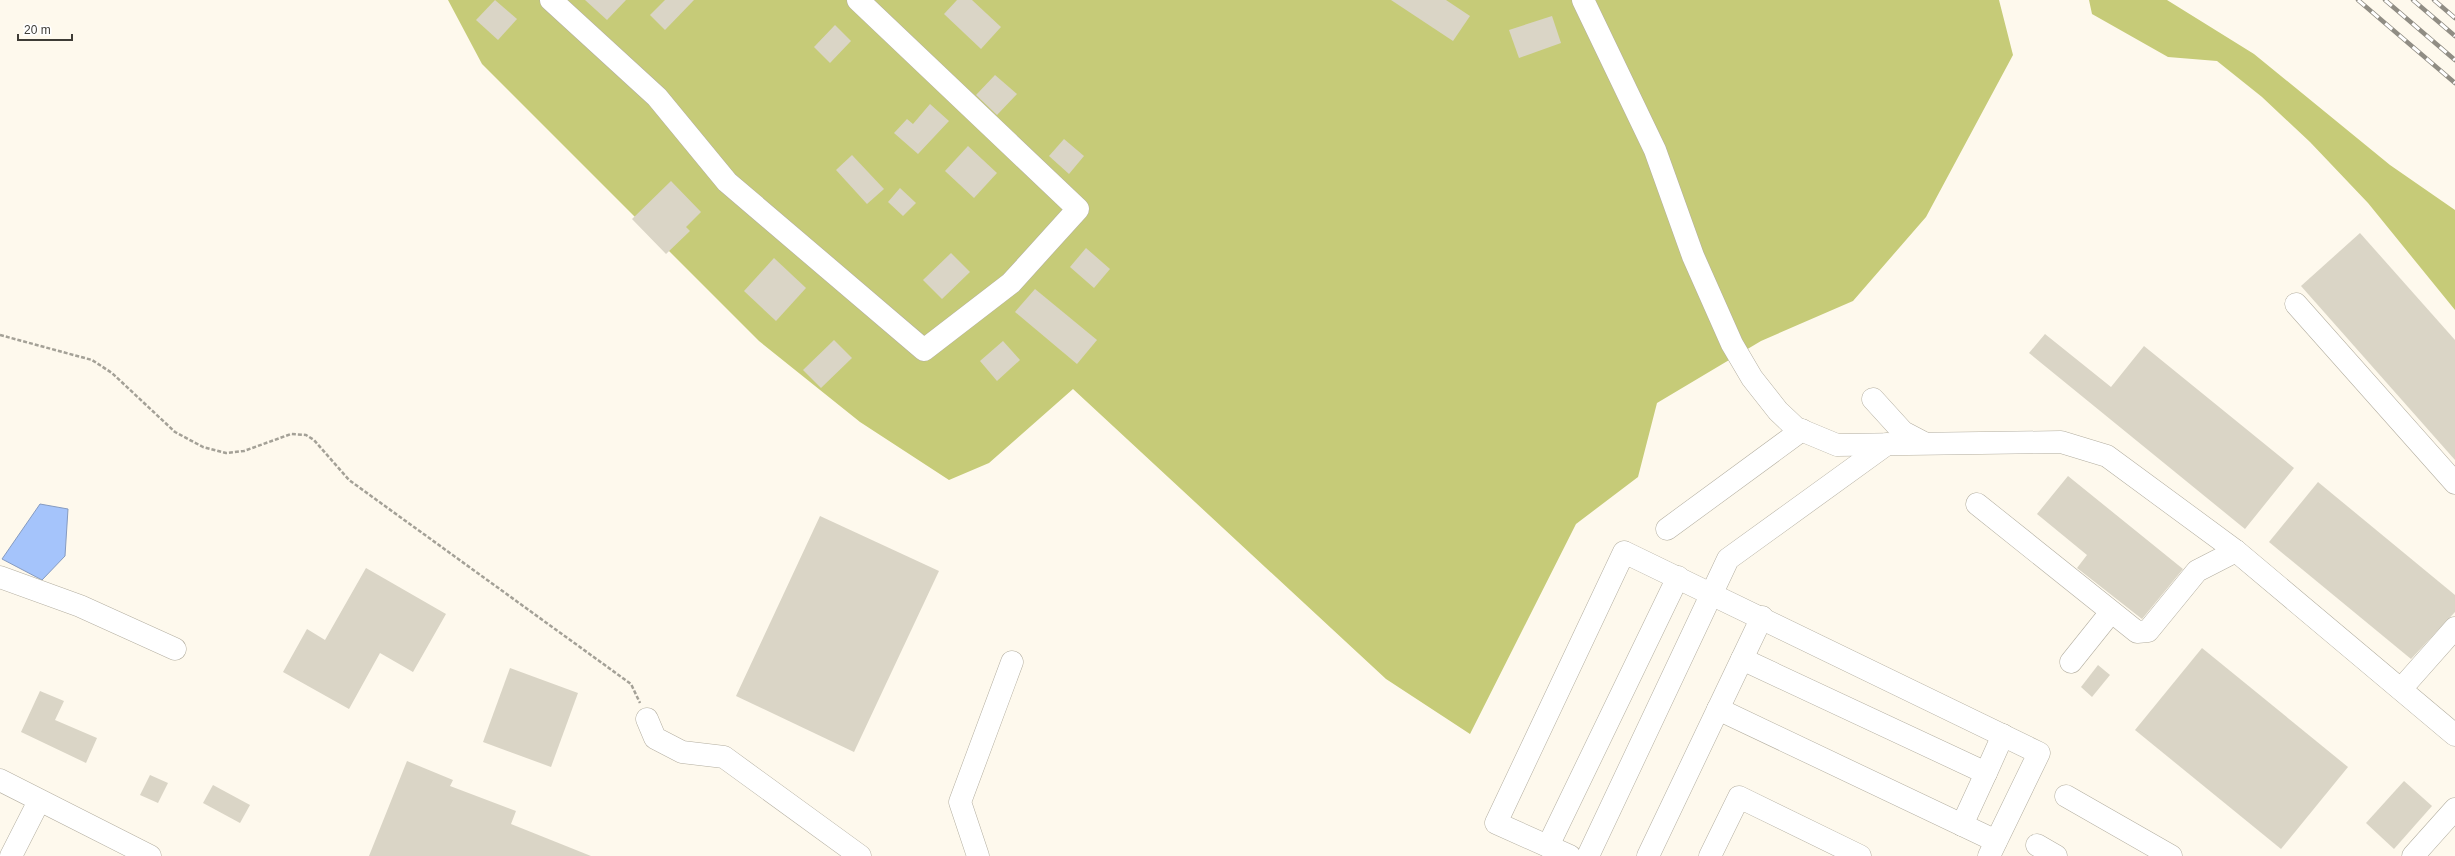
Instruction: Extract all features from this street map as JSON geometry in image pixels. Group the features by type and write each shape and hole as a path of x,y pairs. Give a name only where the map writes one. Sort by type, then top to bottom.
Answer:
{"street":[{"path":"551,0 657,97 727,182 924,350 1011,283 1078,209 858,0"},
{"path":"1583,0 1654,150 1694,256 1732,344 1752,378 1774,405 1796,428 1837,445 2061,442 2107,456 2236,551 2455,735"},
{"path":"2296,304 2455,483"},
{"path":"1873,399 1903,432 1924,443"},
{"path":"1667,529 1802,430"},
{"path":"1588,856 1728,559 1887,444"},
{"path":"1977,504 2137,632 2148,631 2197,571 2236,551"},
{"path":"1570,856 1496,823 1624,552 1762,617 2039,753 1992,849 1962,825 1718,709"},
{"path":"0,577 80,606 175,649"},
{"path":"1548,846 1678,577"},
{"path":"2071,662 2112,612"},
{"path":"1648,856 1762,617"},
{"path":"2401,689 2455,628"},
{"path":"1742,659 1986,773"},
{"path":"978,856 960,802 1012,662"},
{"path":"647,719 655,738 682,752 724,758 860,856"},
{"path":"1962,825 2003,735"},
{"path":"0,780 150,856"},
{"path":"2066,796 2171,856"},
{"path":"1715,854 1739,797 1860,856"},
{"path":"11,856 39,801"},
{"path":"2413,856 2455,809"},
{"path":"2037,845 2056,856"}],"path":[{"path":"0,335 92,360 112,373 176,432 203,447 226,453 244,451 292,434 306,435 314,440 349,480 631,684 647,719"}],"green space":[{"path":"448,0 1999,0 2013,55 1926,217 1853,301 1761,341 1657,403 1638,477 1576,524 1470,734 1386,679 1073,389 989,463 949,480 860,422 759,341 482,64"},
{"path":"2089,0 2167,0 2254,54 2390,165 2455,210 2455,310 2368,203 2310,142 2262,97 2217,61 2168,57 2092,14"}],"water":[{"path":"40,504 68,509 65,556 42,580 2,559"}],"building":[{"path":"495,0 517,19 498,40 476,20"},
{"path":"585,0 626,0 607,20"},
{"path":"665,0 694,0 665,30 650,15"},
{"path":"957,0 972,0 1001,27 981,49 944,14"},
{"path":"1391,0 1446,0 1470,16 1453,41"},
{"path":"1552,16 1561,43 1519,58 1509,30"},
{"path":"835,25 851,41 830,63 814,47"},
{"path":"995,75 1017,94 997,115 976,95"},
{"path":"930,104 949,121 918,154 894,133 907,119 913,124"},
{"path":"1064,139 1084,156 1069,174 1049,156"},
{"path":"968,146 997,173 974,198 945,171"},
{"path":"852,155 884,189 867,204 836,170"},
{"path":"671,181 701,212 686,227 690,231 666,254 632,219"},
{"path":"900,188 916,203 903,216 888,202"},
{"path":"2360,233 2455,340 2455,460 2301,286"},
{"path":"1086,248 1110,269 1094,288 1070,267"},
{"path":"951,253 970,272 942,299 923,280"},
{"path":"774,258 806,288 776,321 744,291"},
{"path":"1035,289 1097,340 1077,364 1015,312"},
{"path":"2045,334 2111,387 2144,346 2294,468 2245,529 2029,353"},
{"path":"834,340 852,358 821,388 803,370"},
{"path":"1003,341 1020,360 997,381 980,361"},
{"path":"2068,476 2183,569 2142,619 2077,568 2087,555 2037,514"},
{"path":"2318,482 2455,595 2455,612 2411,659 2269,542"},
{"path":"820,516 939,571 854,752 736,696"},
{"path":"366,568 446,614 413,672 380,653 349,709 283,672 307,629 325,640"},
{"path":"2202,648 2348,767 2281,849 2135,730"},
{"path":"2098,665 2110,675 2092,697 2081,687"},
{"path":"510,668 578,693 551,767 483,742"},
{"path":"40,691 64,701 55,720 97,738 86,763 21,732"},
{"path":"407,761 453,780 450,786 516,811 511,824 591,856 369,856"},
{"path":"150,775 168,783 158,803 140,795"},
{"path":"2404,781 2432,806 2394,849 2366,823"},
{"path":"213,785 250,805 240,823 203,803"}],"railway":[{"path":"2358,0 2455,83"},
{"path":"2385,0 2455,60"},
{"path":"2413,0 2455,36"},
{"path":"2434,0 2455,18"}]}
